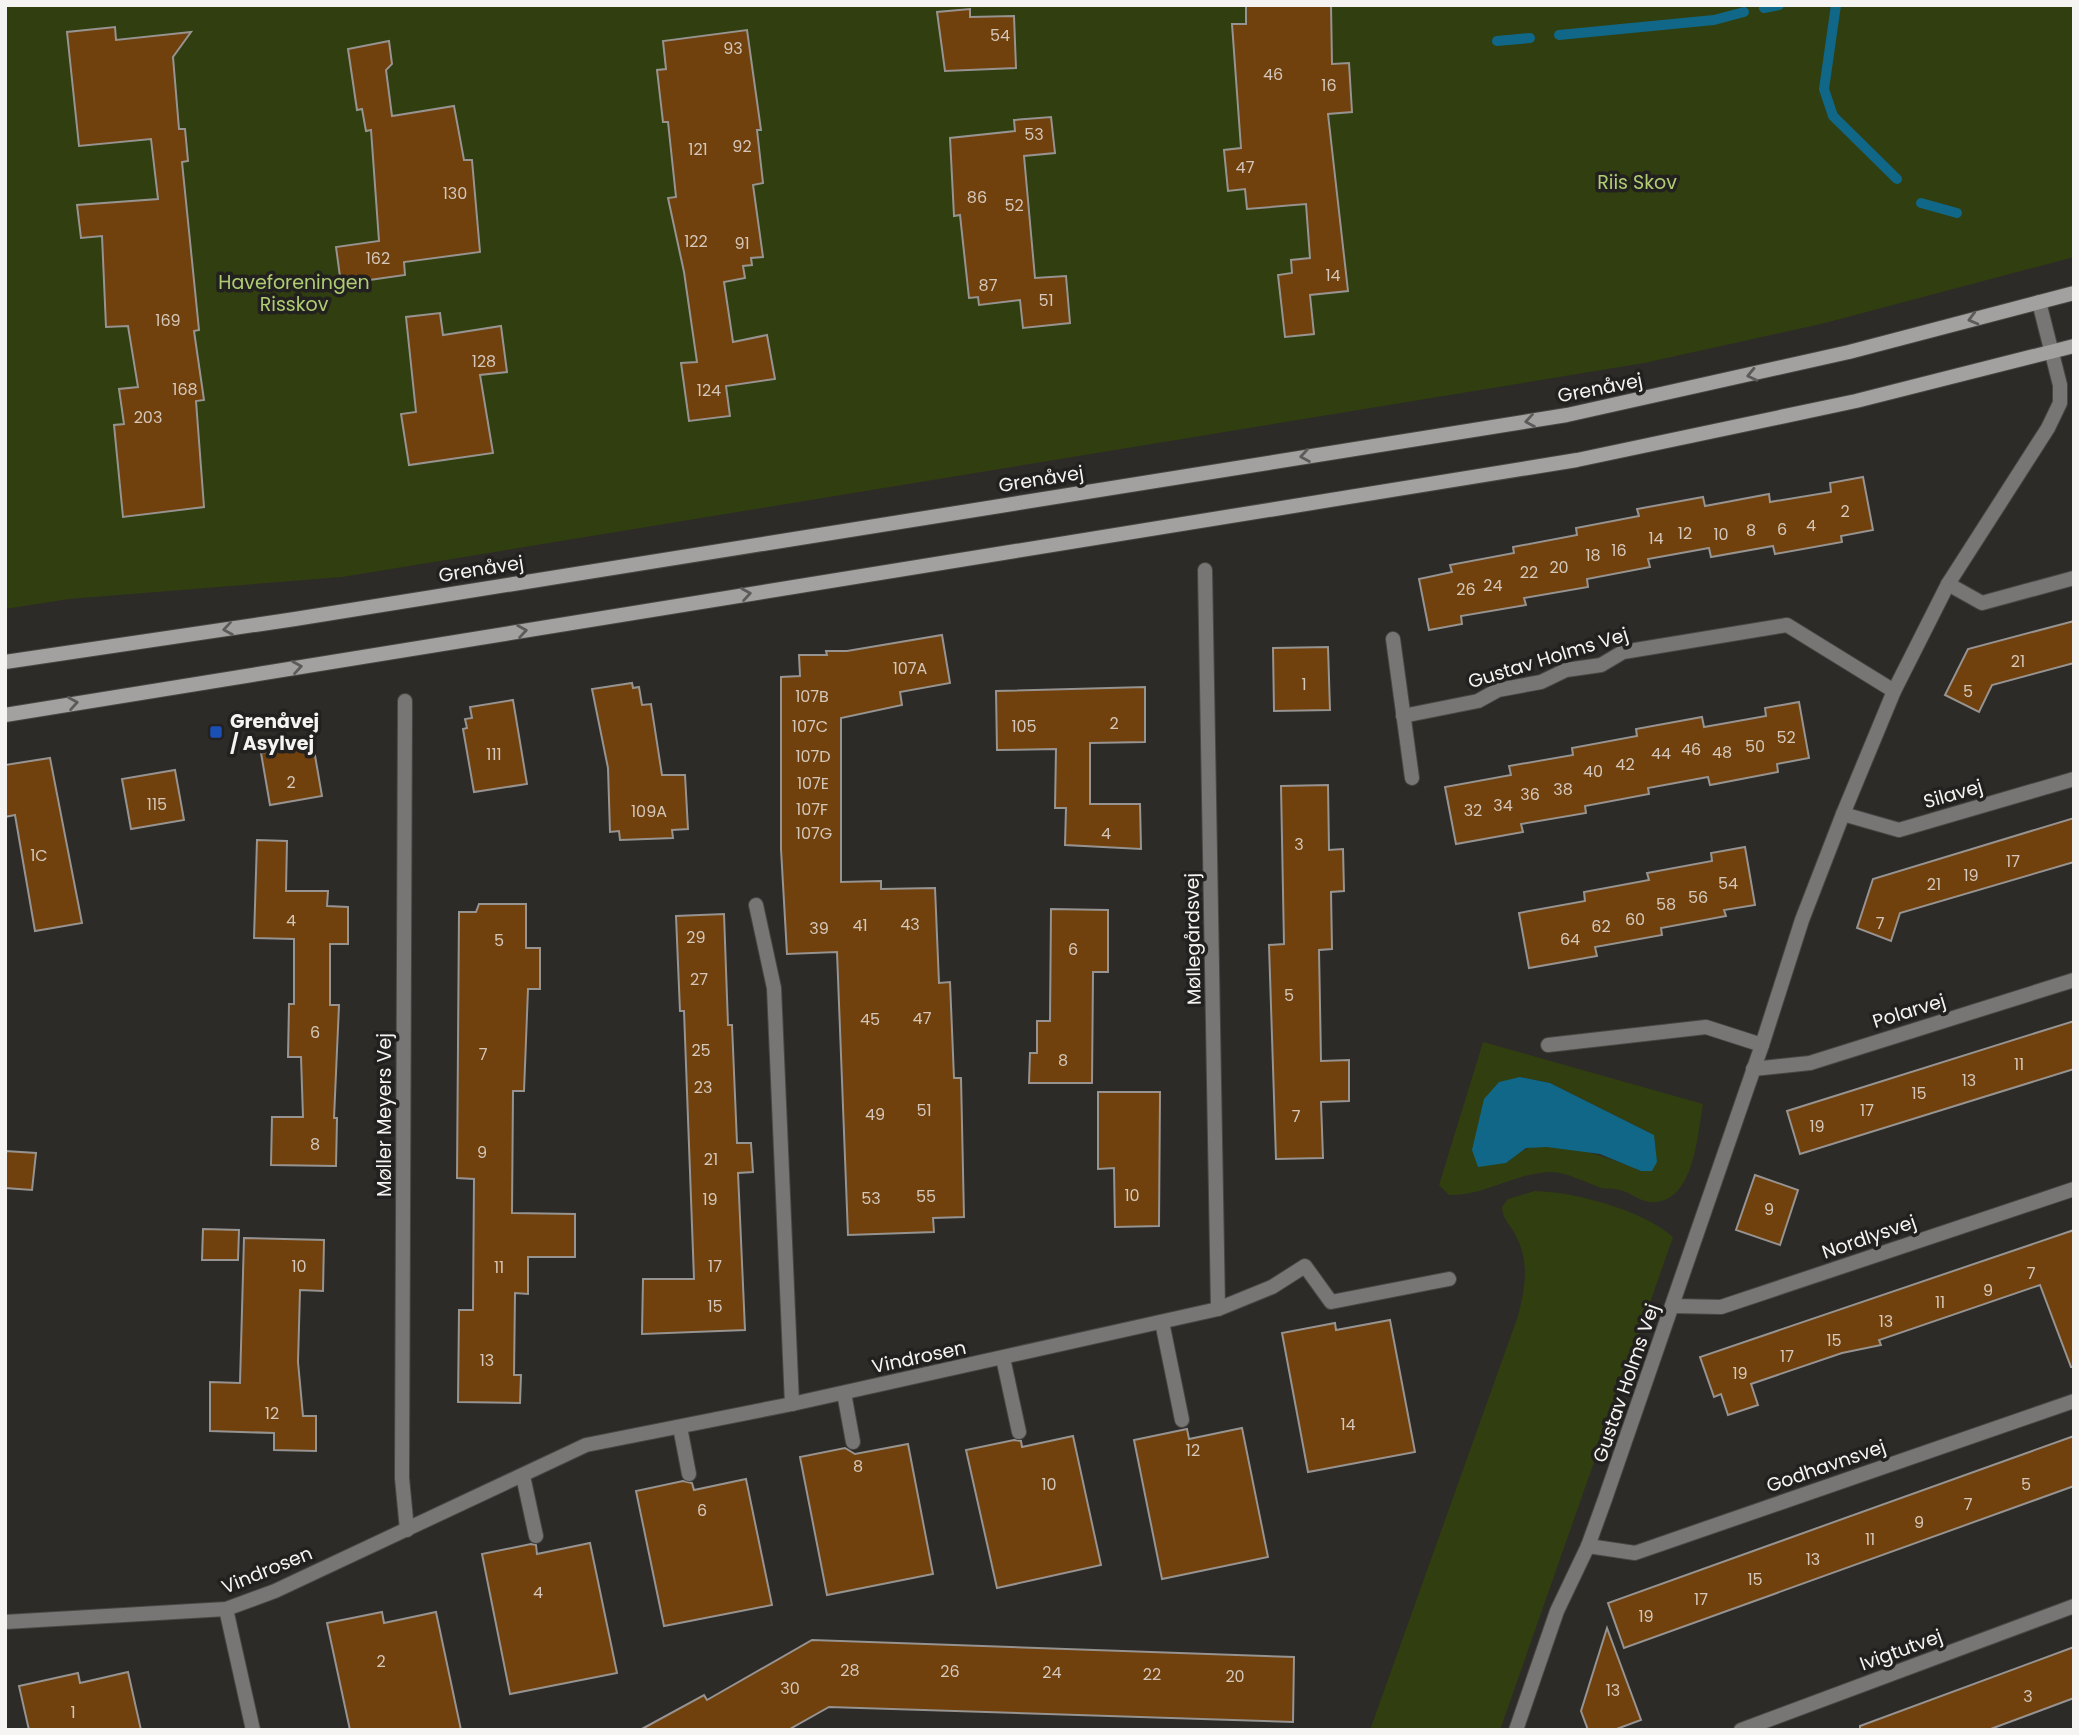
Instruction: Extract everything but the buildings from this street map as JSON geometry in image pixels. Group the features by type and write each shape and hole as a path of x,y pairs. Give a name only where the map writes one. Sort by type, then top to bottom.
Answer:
{"street":[{"name":"Grenåvej","path":"5,662 309,617 1567,415 1849,352 2074,293"},
{"name":"Gustav Holms Vej","path":"1516,1730 1557,1611 1588,1546 1673,1306 1802,920 1843,814 1894,691 1948,584 2048,428 2060,403 2060,385 2039,302"},
{"path":"5,715 1577,460 1856,401 2074,346"},
{"name":"Møllegårdsvej","path":"1205,570 1219,1309"},
{"path":"1948,584 1982,603 2074,578"},
{"name":"Gustav Holms Vej","path":"1403,716 1478,702 1498,690 1541,682 1566,670 1601,665 1623,652 1787,625 1894,691"},
{"path":"1393,639 1412,778"},
{"name":"Møller Meyers Vej","path":"405,701 402,1478 407,1530"},
{"name":"Silavej","path":"1843,814 1899,830 2074,779"},
{"path":"756,905 774,988 792,1404"},
{"name":"Polarvej","path":"1753,1069 1810,1063 2074,979"},
{"path":"1548,1045 1706,1027 1762,1045"},
{"name":"Nordlysvej","path":"1673,1306 1721,1307 2074,1189"},
{"name":"Vindrosen","path":"5,1622 226,1609 275,1591 586,1445 844,1393 1219,1309 1272,1287 1305,1266 1331,1302 1450,1279"},
{"path":"1162,1322 1182,1420"},
{"path":"1003,1358 1018,1432"},
{"path":"844,1393 853,1441"},
{"name":"Godhavnsvej","path":"1588,1546 1635,1553 2074,1401"},
{"path":"680,1427 689,1474"},
{"path":"523,1476 536,1536"},
{"name":"Ivigtutvej","path":"1741,1730 2074,1606"},
{"path":"226,1609 253,1730"}],"green space":[{"name":"Haveforeningen Risskov","path":"5,5 2074,5 2074,257 1825,323 1644,363 342,577 69,599 5,609"},
{"path":"1483,1042 1703,1104 1696,1148 1686,1178 1679,1190 1668,1198 1655,1202 1553,1172 1526,1176 1462,1194 1449,1195 1439,1185","holes":["1520,1077 1550,1083 1654,1135 1641,1171 1582,1151 1550,1145 1524,1150 1506,1163"]},
{"path":"1535,1191 1608,1204 1660,1227 1673,1237 1500,1730 1370,1730 1518,1316 1525,1266 1520,1246 1503,1215 1502,1207 1508,1199"}],"water":[{"path":"1520,1077 1550,1083 1654,1135 1657,1162 1652,1171 1641,1171 1600,1154 1547,1147 1526,1148 1506,1163 1478,1167 1472,1150 1484,1099 1499,1082"}],"waterway":[{"path":"1764,8 1779,5"},
{"path":"1836,5 1824,89 1833,116 1897,179"},
{"path":"1559,35 1714,20 1744,12"},
{"path":"1497,41 1530,38"},
{"path":"1921,203 1957,213"}],"place":[{"name":"Grenåvej / Asylvej","path":"216,732"}],"park label":[{"name":"Riis Skov","path":"1637,182"}]}
